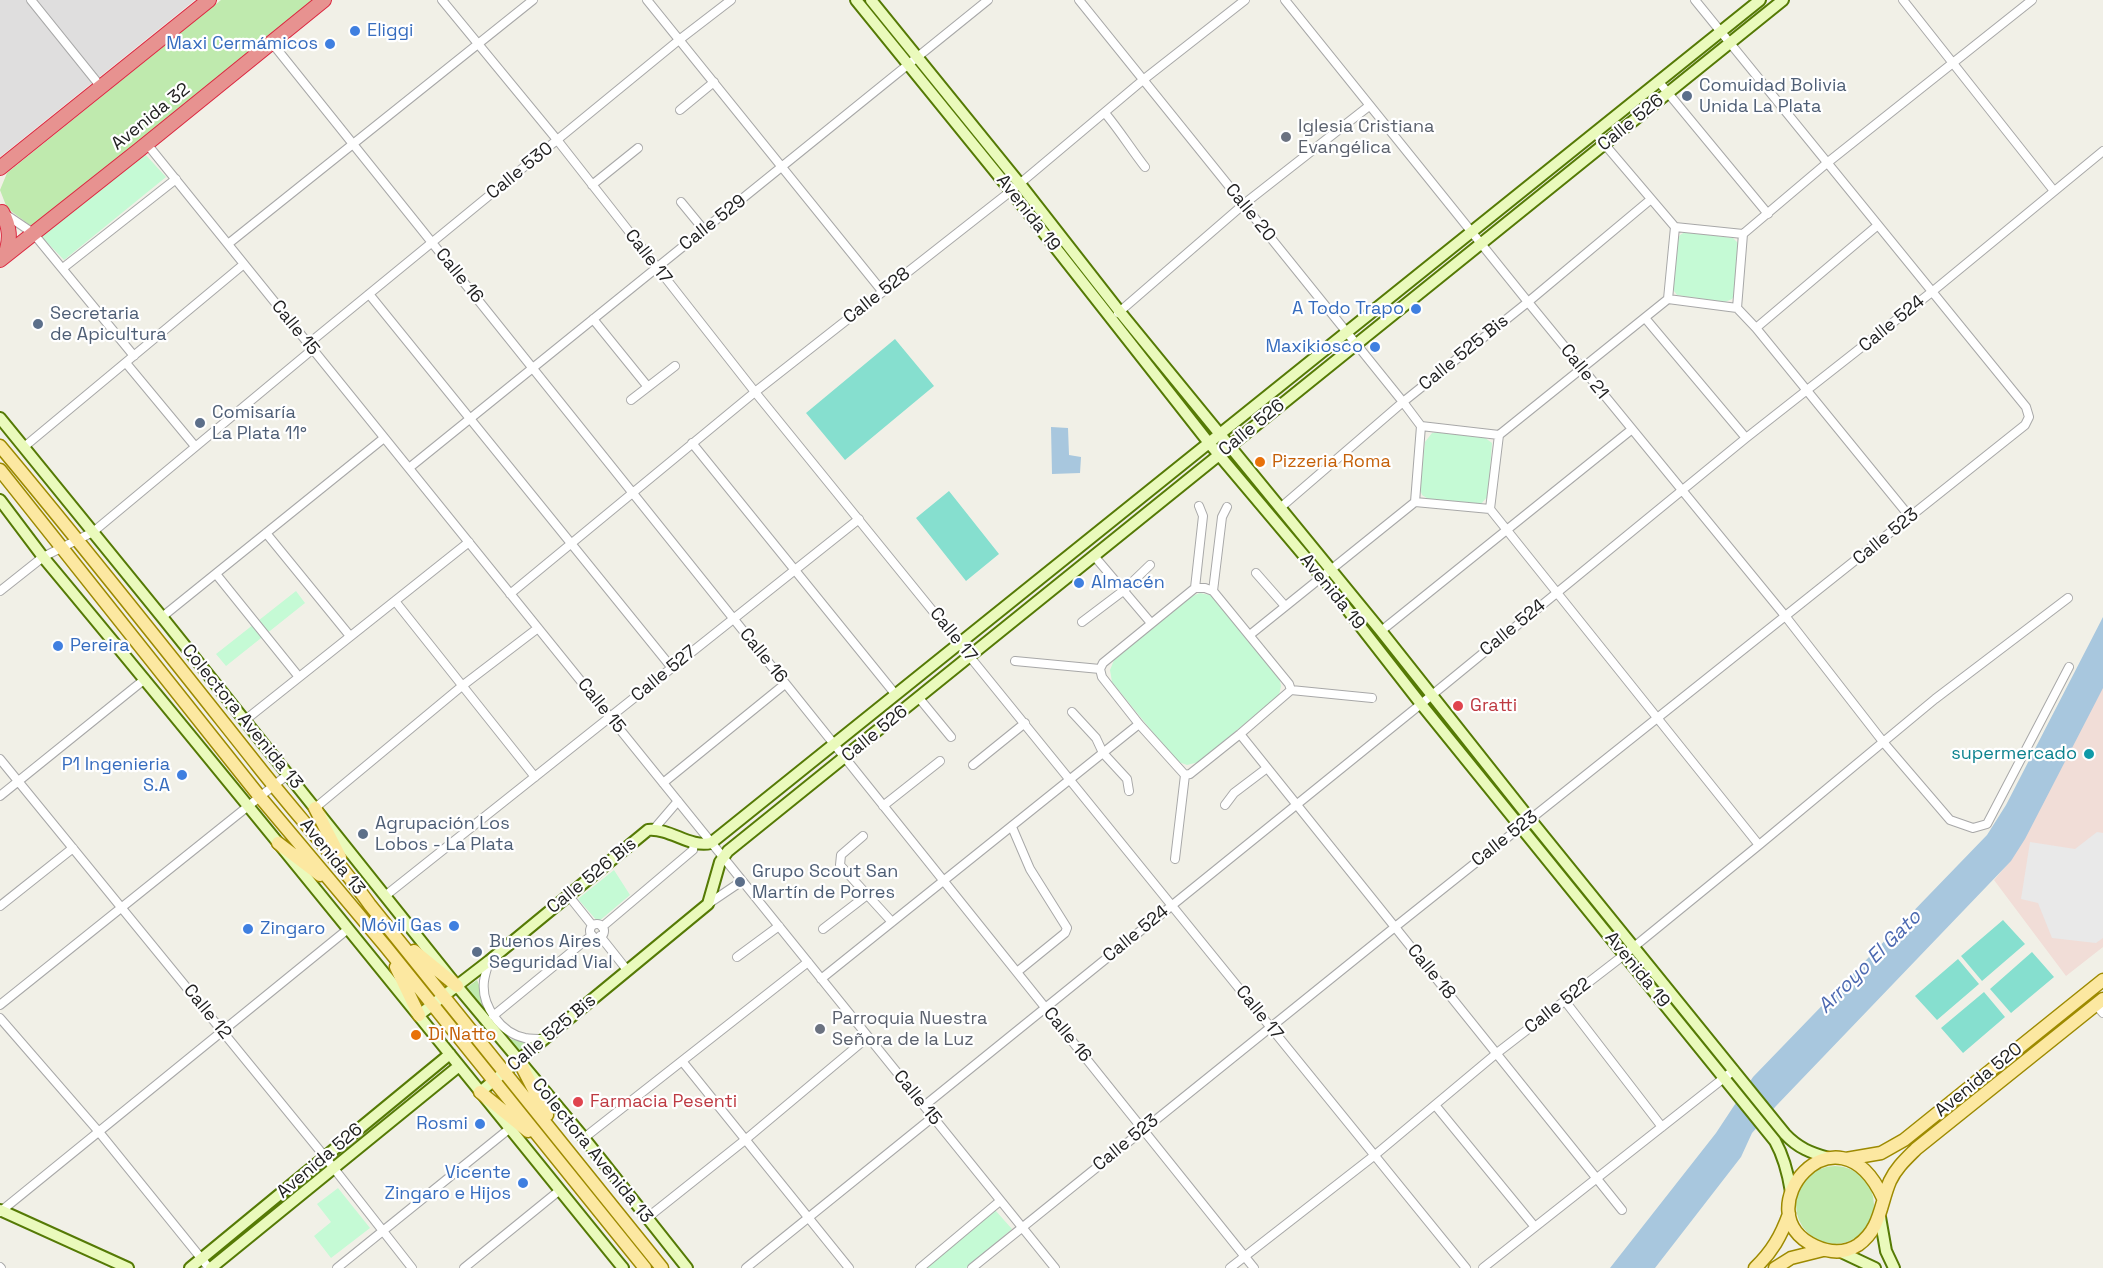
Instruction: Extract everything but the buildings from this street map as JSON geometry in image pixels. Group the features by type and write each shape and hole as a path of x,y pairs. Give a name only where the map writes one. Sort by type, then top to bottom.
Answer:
{"highway":[{"path":"0,168 209,0"},
{"name":"Avenida 32","path":"2,258 324,0"},
{"path":"1,211 10,234 2,258"}],"main road":[{"name":"Avenida 19","path":"856,0 908,64 1016,187 1280,508 1421,704 1725,1078 1782,1153 1791,1192"},
{"name":"Avenida 19","path":"871,0 1016,187 1109,318 1209,443 1381,631 1793,1143 1806,1151 1829,1158"},
{"name":"Calle 526","path":"711,843 1760,0"},
{"name":"Calle 526","path":"723,858 728,851 1784,0"},
{"name":"Colectora Avenida 13","path":"0,418 687,1268"},
{"name":"Avenida 13","path":"0,446 78,539 662,1268"},
{"name":"Avenida 13","path":"0,470 260,797 339,889 645,1268"},
{"path":"0,500 43,556 623,1268"},
{"path":"315,808 350,877"},
{"name":"Calle 526 Bis","path":"419,1015 489,961 645,832 654,830 694,843 711,843"},
{"path":"278,843 339,889"},
{"path":"708,904 723,858"},
{"name":"Calle 525 Bis","path":"480,1092 708,904"},
{"path":"393,933 457,986"},
{"path":"386,947 419,1015"},
{"name":"Avenida 520","path":"1846,1159 1881,1153 1904,1140 2103,980"},
{"name":"Avenida 520","path":"1883,1198 1896,1170 1916,1149 2101,1006"},
{"name":"Avenida 526","path":"190,1268 450,1054"},
{"path":"519,1061 561,1140"},
{"name":"Avenida 526","path":"210,1268 459,1066"},
{"path":"480,1092 550,1148"},
{"path":"1755,1268 1771,1252 1778,1241 1789,1214 1791,1192 1796,1180 1816,1162 1829,1158 1846,1159 1863,1167 1875,1181 1883,1198 1880,1217 1886,1251 1894,1268"},
{"path":"1,1211 128,1268"},
{"path":"1789,1214 1802,1237 1812,1245 1824,1250 1841,1252 1875,1268"},
{"path":"1841,1252 1858,1245 1871,1233 1880,1217"},
{"path":"1775,1268 1791,1258 1824,1250"}],"street":[{"path":"31,0 101,87"},
{"name":"Calle 17","path":"442,0 558,141 755,392 1466,1268"},
{"path":"228,244 533,0"},
{"path":"647,0 882,291"},
{"name":"Calle 530","path":"0,591 43,556 93,532 369,294 731,0"},
{"name":"Calle 529","path":"409,468 988,0"},
{"name":"Calle 20","path":"1079,0 1421,426"},
{"name":"Calle 528","path":"510,594 755,392 1016,187 1143,80 1245,0"},
{"name":"Calle 21","path":"1285,0 1581,369 1786,617 1884,743 1950,820 1973,828 1987,824 2069,667"},
{"path":"1695,0 1934,291"},
{"path":"1903,0 2054,191"},
{"path":"1595,133 1674,227 1743,234 1827,163 2032,0"},
{"name":"Calle 16","path":"272,43 1254,1268"},
{"path":"680,110 714,82"},
{"path":"1659,82 1768,214"},
{"path":"1109,318 1120,312 1244,204 1369,106"},
{"path":"1105,112 1124,135 1130,148 1145,167"},
{"name":"Calle 15","path":"147,144 1054,1268"},
{"path":"592,185 638,148"},
{"name":"Calle 524","path":"924,1106 1746,438 1808,392 1934,291 2103,151"},
{"path":"63,268 176,179"},
{"name":"Calle 525 Bis","path":"1280,508 1403,402 1650,200"},
{"path":"681,202 704,230"},
{"path":"1,211 33,233 134,357"},
{"path":"1756,327 1878,225"},
{"path":"1490,509 1499,435 1668,299 1674,227"},
{"path":"1737,308 1743,234"},
{"path":"24,447 244,264"},
{"name":"Calle 523","path":"972,1268 1395,927 2025,425 2029,417 2026,407 1934,291"},
{"path":"369,294 672,668"},
{"path":"1668,299 1737,308 1756,327 1910,518"},
{"path":"1645,318 1746,438"},
{"path":"593,319 648,387"},
{"path":"126,363 194,446"},
{"path":"631,400 675,366"},
{"path":"1415,502 1421,426 1499,435"},
{"path":"1381,631 1631,430"},
{"path":"162,617 384,438"},
{"path":"692,443 896,695"},
{"path":"1251,634 1415,502 1490,509 1760,845"},
{"path":"1195,588 1203,516 1199,506"},
{"path":"1214,591 1222,517 1227,507"},
{"name":"Calle 527","path":"385,896 859,519"},
{"path":"266,532 350,636"},
{"path":"244,721 469,542"},
{"path":"1095,557 1151,623"},
{"path":"1082,621 1123,591 1150,565"},
{"path":"1256,573 1285,606"},
{"path":"216,574 299,677"},
{"path":"1291,690 1289,684 1251,634 1214,591 1205,588 1195,588 1103,663 1100,669 1102,677 1139,724 1185,775 1190,774 1240,734 1291,690 1372,698"},
{"name":"Calle 522","path":"1230,1268 1375,1155 1497,1053 1624,955 1884,743 1943,692 2068,598"},
{"path":"395,601 535,777"},
{"path":"315,808 462,686 538,628"},
{"path":"1015,661 1100,669"},
{"path":"0,796 145,679"},
{"path":"663,783 785,684"},
{"path":"919,698 951,737"},
{"path":"1072,712 1096,738 1103,753 1127,779 1129,791"},
{"path":"974,765 1025,723"},
{"path":"821,979 1139,724"},
{"name":"Calle 18","path":"1240,734 1622,1210"},
{"name":"Calle 12","path":"0,759 325,1157 412,1268"},
{"path":"883,806 940,762"},
{"path":"1225,805 1234,793 1267,768"},
{"path":"0,1005 287,775"},
{"path":"1174,859 1185,775"},
{"name":"Calle 526 Bis","path":"654,830 678,801"},
{"path":"1011,827 1030,869 1067,927 1065,933 1017,972"},
{"path":"863,836 841,855 840,865 892,922"},
{"path":"602,927 693,850 694,843"},
{"path":"0,906 73,848"},
{"name":"Calle 525 Bis","path":"708,904 742,881"},
{"path":"823,928 867,895"},
{"path":"568,896 592,925"},
{"path":"592,925 602,927"},
{"path":"592,925 590,929 627,970"},
{"path":"737,957 779,926"},
{"path":"494,1016 596,936 603,933 602,927"},
{"path":"1,1211 348,929"},
{"path":"489,961 484,987 485,999 494,1016 507,1030 515,1034 525,1038 545,1039"},
{"path":"584,1138 808,962"},
{"path":"1565,1000 1662,1127"},
{"path":"0,1018 99,1132 210,1268"},
{"path":"647,1218 868,1037"},
{"path":"682,1061 849,1268"},
{"path":"1483,1268 1734,1070"},
{"path":"1435,1105 1535,1227"},
{"path":"746,1268 933,1117"},
{"path":"337,1268 509,1129"},
{"path":"464,1268 560,1190"},
{"path":"920,1268 1000,1201"}],"shaded area":[{"path":"0,0 195,0 0,157"},
{"path":"895,339 934,386 845,460 806,413"},
{"path":"949,491 999,554 966,581 916,518"},
{"path":"2103,686 2103,947 2066,976 1994,880 2011,860"},
{"path":"2097,832 2103,833 2103,938 2096,943 2052,938 2038,903 2021,899 2030,842 2075,849"},
{"path":"2003,920 2025,944 1982,981 1961,956"},
{"path":"2032,952 2054,977 2011,1013 1990,989"},
{"path":"1958,959 1979,984 1937,1020 1915,996"},
{"path":"1984,992 2005,1017 1963,1053 1941,1028"}],"green space":[{"path":"221,0 317,0 35,229 7,208 0,190 7,173"},
{"path":"144,153 166,177 64,260 41,236"},
{"path":"1685,232 1733,238 1740,245 1736,293 1732,299 1725,302 1677,295 1671,287 1677,240"},
{"path":"1432,433 1484,437 1492,443 1488,496 1481,504 1430,500 1422,495 1420,489 1425,442"},
{"path":"296,591 305,603 226,666 216,654"},
{"path":"1200,593 1214,596 1279,676 1281,686 1279,695 1199,762 1187,765 1176,761 1112,682 1110,670 1114,660 1190,597"},
{"path":"614,870 630,895 598,922 578,899"},
{"path":"477,980 491,1016 509,1039 533,1043 519,1054 465,989"},
{"path":"1827,1166 1843,1166 1857,1172 1868,1183 1874,1197 1874,1213 1868,1227 1857,1238 1843,1244 1827,1244 1813,1238 1802,1227 1796,1213 1796,1197 1802,1183 1813,1172"},
{"path":"338,1188 370,1228 331,1258 314,1236 331,1222 317,1204"},
{"path":"995,1210 1012,1229 966,1268 926,1268"}],"water":[{"path":"1051,427 1068,428 1069,455 1081,457 1080,473 1052,474"},
{"name":"Arroyo El Gato","path":"2103,617 2103,688 2025,839 2011,861 1752,1133 1741,1157 1655,1268 1610,1268 1716,1133 1753,1077 1987,835 2006,805"}],"place":[{"name":"Eliggi","path":"355,31"},
{"name":"Maxi Cermámicos","path":"330,44"},
{"name":"Comuidad Bolivia Unida La Plata","path":"1687,96"},
{"name":"Iglesia Cristiana Evangélica","path":"1286,137"},
{"name":"A Todo Trapo","path":"1416,309"},
{"name":"Secretaria de Apicultura","path":"38,324"},
{"name":"Maxikiosco","path":"1375,347"},
{"name":"Comisaría La Plata 11°","path":"200,423"},
{"name":"Pizzeria Roma","path":"1260,462"},
{"name":"Almacén","path":"1079,583"},
{"name":"Pereira","path":"58,646"},
{"name":"Gratti","path":"1458,706"},
{"name":"supermercado","path":"2089,754"},
{"name":"P1 Ingenieria S.A","path":"182,775"},
{"name":"Agrupación Los Lobos - La Plata","path":"363,834"},
{"name":"Grupo Scout San Martín de Porres","path":"740,882"},
{"name":"Móvil Gas","path":"454,926"},
{"name":"Zingaro","path":"248,929"},
{"name":"Buenos Aires Seguridad Vial","path":"477,952"},
{"name":"Parroquia Nuestra Señora de la Luz","path":"820,1029"},
{"name":"Di Natto","path":"416,1035"},
{"name":"Farmacia Pesenti","path":"578,1102"},
{"name":"Rosmi","path":"480,1124"},
{"name":"Vicente Zingaro e Hijos","path":"523,1183"}]}
